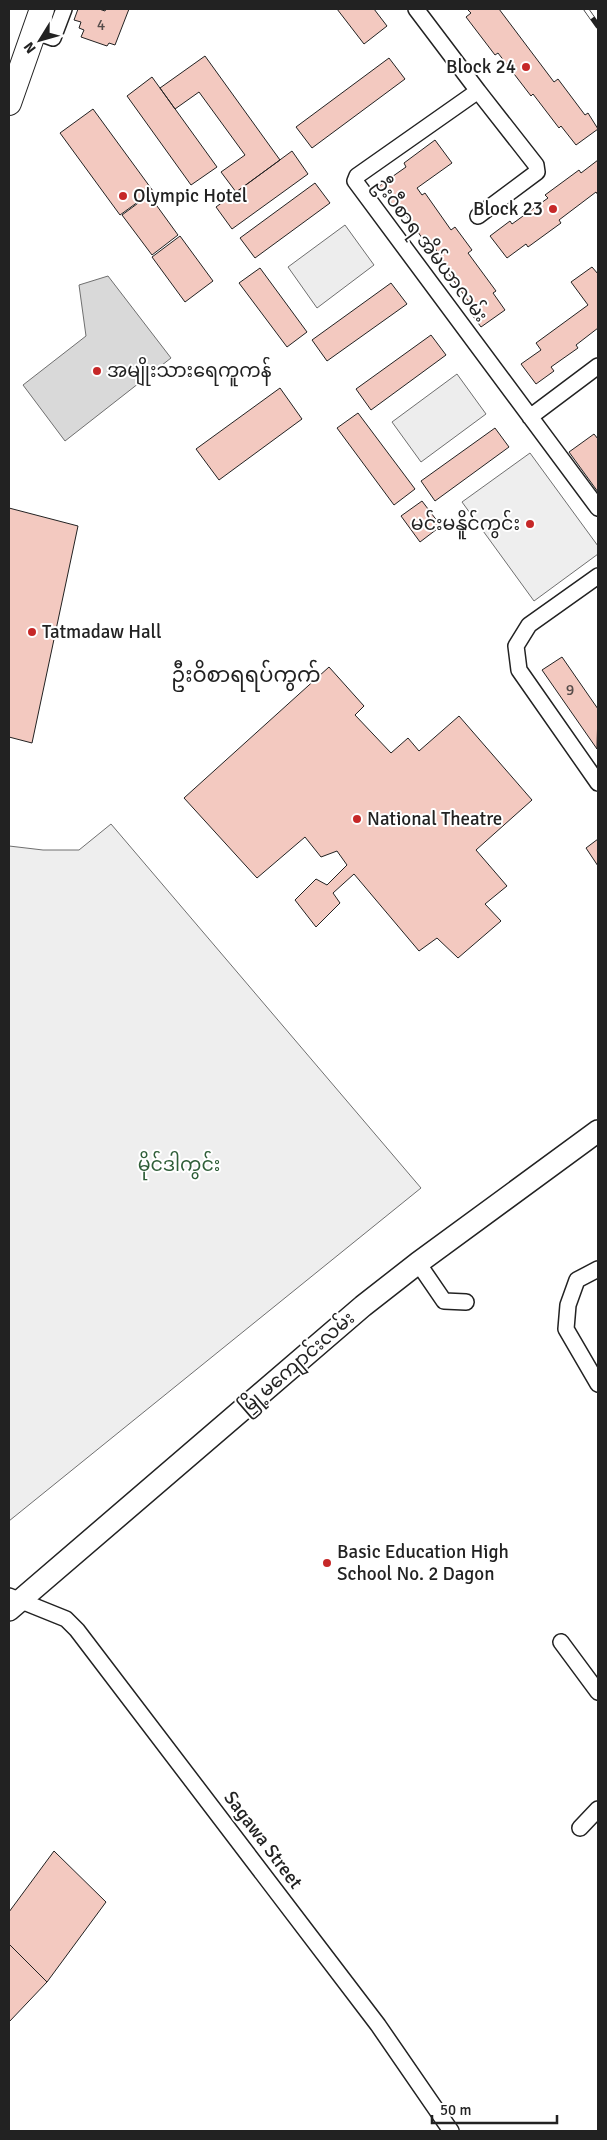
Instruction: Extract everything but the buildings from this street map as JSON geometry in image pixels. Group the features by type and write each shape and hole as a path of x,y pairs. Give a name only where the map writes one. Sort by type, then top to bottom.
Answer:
{"main road":[{"path":"9,103 42,9"},
{"name":"မြို့မကျောင်းလမ်း","path":"12,1602 363,1306 418,1263 598,1131"}],"street":[{"path":"34,31 53,38 64,9"},
{"path":"416,9 536,165 537,172 478,216"},
{"name":"ဦးဝီစာရ အိမ်ယာလမ်း","path":"478,91 357,176 355,181 598,508"},
{"path":"530,417 598,366"},
{"path":"598,576 530,625 516,646 520,670 598,783"},
{"path":"418,1263 444,1301 466,1302"},
{"path":"598,1269 577,1280 568,1304 566,1329 598,1384"},
{"name":"Sagawa Street","path":"12,1602 66,1619 78,1630 378,2025 451,2131"},
{"path":"561,1642 598,1692"},
{"path":"580,1828 598,1809"}],"green space":[{"name":"မင်းမနိူင်ကွင်း","path":"530,453 598,546 598,554 534,601 462,502"},
{"name":"မိုင်ဒါကွင်း","path":"111,824 421,1188 9,1521 9,846 43,850 79,850"}],"shaded area":[{"path":"345,225 374,265 317,308 288,267"},
{"name":"အမျိုးသားရေကူကန်","path":"108,276 171,358 65,441 23,385 86,336 79,285"},
{"path":"457,374 486,414 421,462 392,422"}],"railway":[{"path":"586,9 598,26"}],"place":[{"name":"Block 24","path":"526,67"},
{"name":"Olympic Hotel","path":"123,196"},
{"name":"Block 23","path":"553,209"},
{"name":"အမျိုးသားရေကူကန်","path":"97,371"},
{"name":"မင်းမနိူင်ကွင်း","path":"530,524"},
{"name":"Tatmadaw Hall","path":"32,632"},
{"name":"National Theatre","path":"357,819"},
{"name":"Basic Education High School No. 2 Dagon","path":"327,1563"}],"district":[{"name":"ဦးဝိစာရရပ်ကွက်","path":"246,675"}]}
